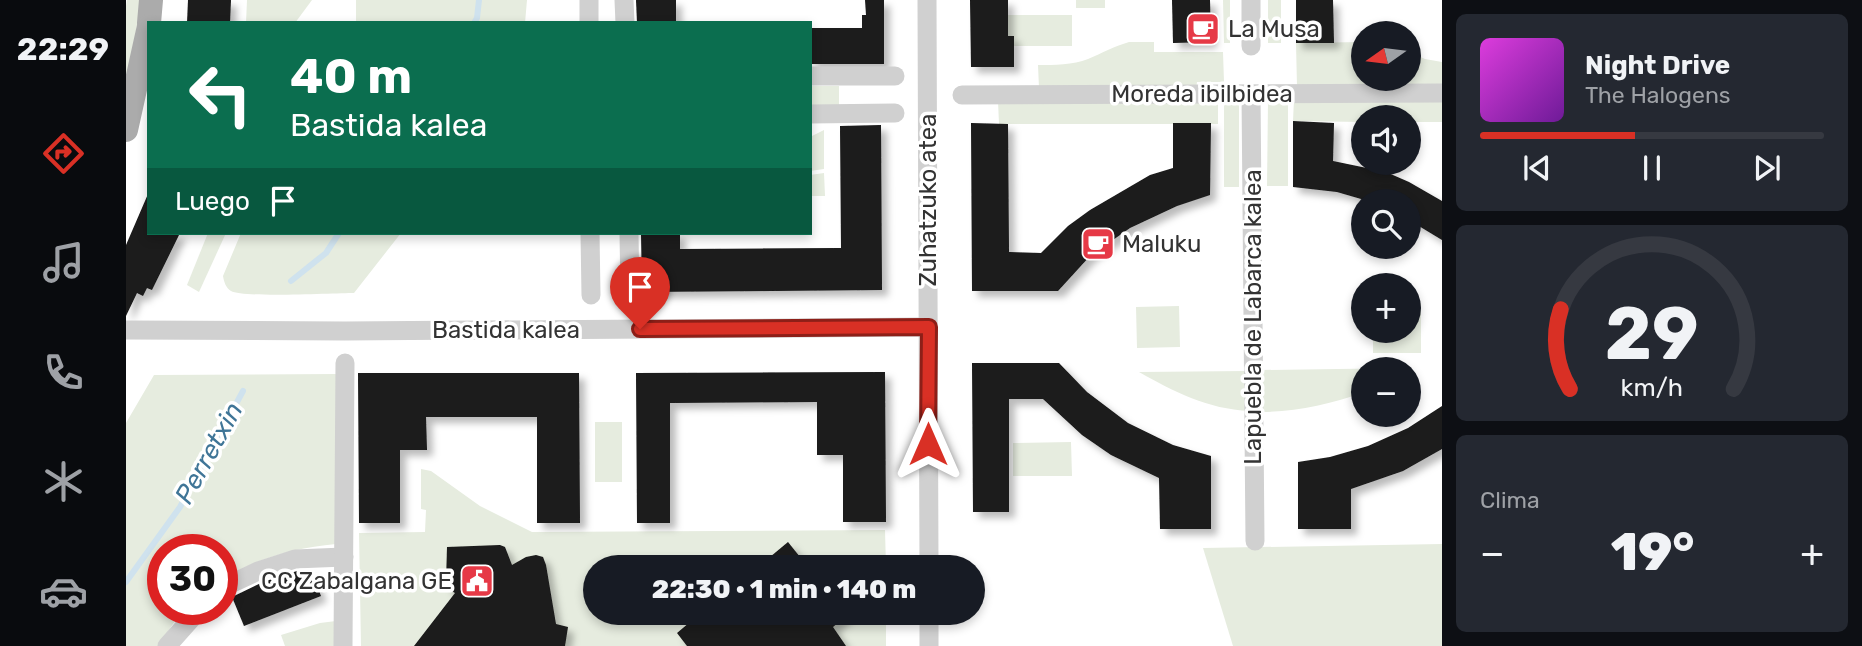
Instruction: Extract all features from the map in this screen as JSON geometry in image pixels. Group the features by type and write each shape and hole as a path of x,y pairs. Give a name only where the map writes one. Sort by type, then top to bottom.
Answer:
{"main road":[{"path":"149,21 151,0"},
{"path":"126,130 147,34"}],"street":[{"path":"589,0 589,21"},
{"path":"624,0 625,21"},
{"name":"Zuhatzuko atea","path":"928,0 929,555"},
{"path":"1251,0 1251,46"},
{"path":"812,76 894,76"},
{"name":"Moreda ibilbidea","path":"962,95 1442,93"},
{"name":"Lapuebla de Labarca kalea","path":"1251,94 1255,541"},
{"path":"812,114 895,113"},
{"path":"590,235 591,295"},
{"path":"629,235 630,295"},
{"name":"Bastida kalea","path":"126,330 929,327"},
{"path":"343,646 345,363"},
{"path":"238,580 295,559 344,557"},
{"path":"167,646 186,625"},
{"path":"929,625 929,646"}],"shaded area":[{"path":"127,0 141,0 126,93 126,6"},
{"path":"247,0 312,0 296,21 246,21"},
{"path":"356,0 527,0 525,21 356,21"},
{"path":"1076,0 1105,0 1105,8 1076,8"},
{"path":"1223,0 1230,0 1230,43 1224,43"},
{"path":"1268,0 1281,0 1281,43 1268,43"},
{"path":"1008,15 1072,15 1072,46 1014,46 1014,36 1008,36"},
{"path":"1129,42 1154,42 1154,52 1223,52 1224,82 1197,82 1196,89 1039,88 1038,65 1082,61"},
{"path":"1351,42 1351,87 1297,87 1296,43"},
{"path":"1421,57 1442,62 1442,86 1421,86"},
{"path":"812,86 839,86 839,105 812,105"},
{"path":"1294,99 1442,100 1442,122 1421,122 1421,105 1351,105 1351,122 1293,121"},
{"path":"1218,100 1218,124 999,124 998,101"},
{"path":"1224,100 1239,100 1239,187 1224,187"},
{"path":"1268,101 1288,101 1288,186 1267,186"},
{"path":"824,130 824,169 812,171 812,136"},
{"path":"824,173 825,196 812,196 812,175"},
{"path":"207,235 225,235 199,292 187,285"},
{"path":"240,235 399,235 354,293 239,293 228,288 223,276"},
{"path":"1179,306 1180,347 1137,348 1136,307"},
{"path":"1373,343 1421,343 1421,353 1373,353"},
{"path":"1351,369 1351,397 1299,409 1260,412 1261,370"},
{"path":"1247,371 1249,411 1205,403 1139,372"},
{"path":"337,374 336,544 277,555 238,571 238,534 147,534 147,625 172,625 158,646 126,646 126,423 154,375"},
{"path":"595,422 622,422 622,482 595,482"},
{"path":"1071,442 1072,476 1013,476 1013,443"},
{"name":"CC Zabalgana GE","path":"421,469 431,471 480,506 532,532 885,530 886,555 583,555 583,625 886,625 886,646 361,646 359,533 425,532 426,510 421,509"},
{"path":"1442,544 1442,646 1233,646 1203,548"},
{"path":"336,621 336,646 285,646 281,635"}],"building":[{"path":"188,0 231,0 230,21 187,21"},
{"path":"636,0 676,0 676,21 637,21"},
{"path":"865,0 884,0 884,64 812,64 812,28 862,28 862,15 866,15"},
{"path":"970,0 1008,0 1008,36 1014,36 1014,67 971,67"},
{"path":"1172,0 1210,0 1211,42 1173,43"},
{"path":"1296,0 1333,0 1334,43 1296,43"},
{"path":"1293,121 1334,123 1333,161 1351,165 1351,175 1393,175 1409,182 1442,201 1442,240 1421,227 1421,189 1351,189 1351,196 1293,187"},
{"path":"971,123 1008,124 1009,252 1041,253 1068,226 1090,210 1150,175 1173,168 1173,123 1211,123 1210,195 1177,206 1130,228 1090,256 1058,291 972,291"},
{"path":"881,125 882,290 642,292 641,235 680,235 680,249 841,248 840,126"},
{"path":"147,196 147,235 179,235 152,290 147,288 143,296 137,293 126,316 126,245"},
{"path":"972,363 1059,363 1087,392 1128,423 1173,445 1211,456 1211,529 1160,529 1159,478 1111,455 1082,435 1043,399 1009,399 1009,512 973,512"},
{"path":"885,372 886,522 843,522 843,455 817,455 817,402 670,403 670,523 637,523 636,373"},
{"path":"358,373 579,373 580,523 537,523 537,417 426,417 427,450 400,450 400,523 359,523"},
{"path":"1442,406 1442,449 1403,471 1351,489 1351,529 1298,529 1298,462 1330,457 1368,446 1410,427 1421,427 1421,420"},
{"path":"788,542 798,555 772,555"},
{"path":"447,547 505,547 512,565 526,557 543,557 556,624 568,627 565,646 414,646 455,593 447,588"},
{"path":"297,571 311,571 321,596 244,626 238,612 238,594 263,582"},
{"path":"687,625 835,625 833,627 846,646 687,646 677,633"}],"waterway":[{"name":"Perretxin","path":"475,21 479,0"},
{"name":"Perretxin","path":"291,281 326,253 338,235"},
{"name":"Perretxin","path":"126,582 180,507 243,391"}],"place":[{"name":"La Musa","path":"1203,29"},
{"name":"Maluku","path":"1098,244"},
{"name":"CC Zabalgana GE","path":"477,581"}],"route":[{"path":"640,329 929,327 928,444"}]}
